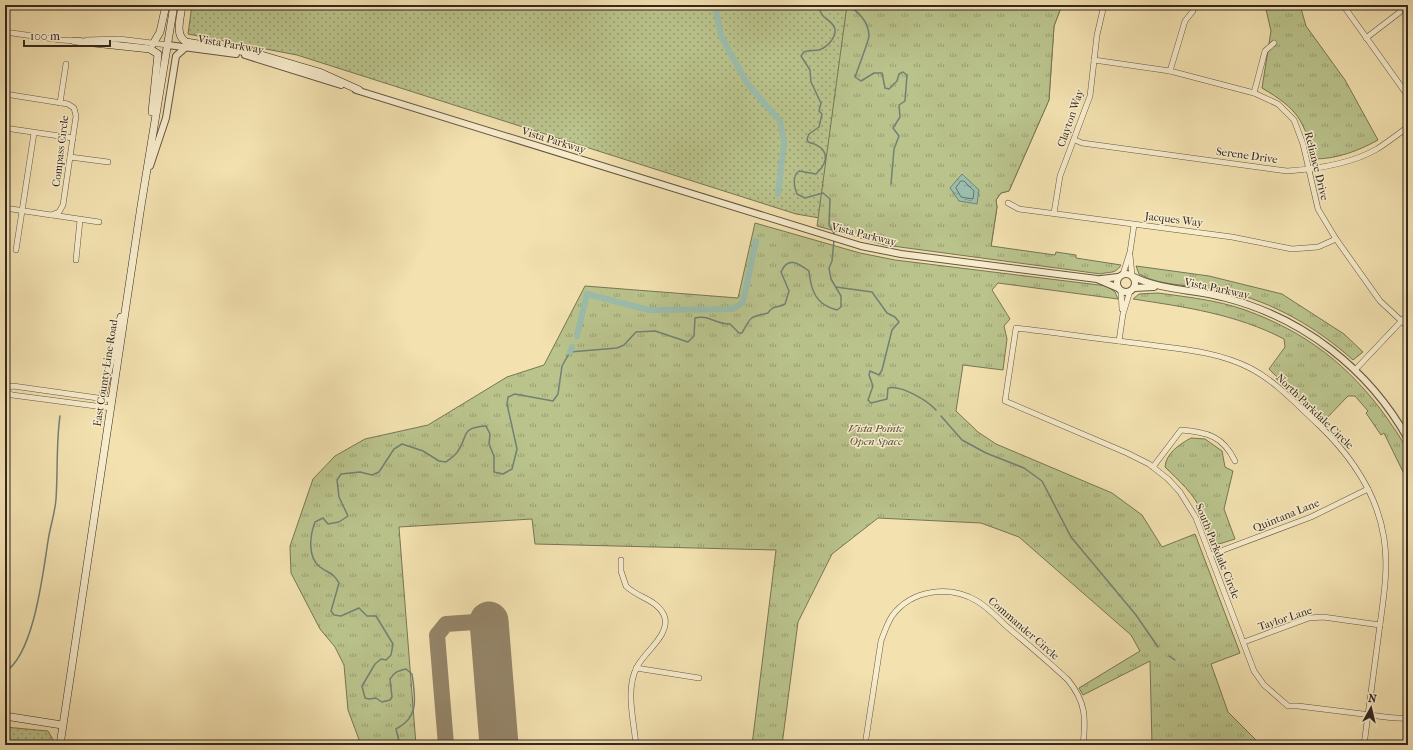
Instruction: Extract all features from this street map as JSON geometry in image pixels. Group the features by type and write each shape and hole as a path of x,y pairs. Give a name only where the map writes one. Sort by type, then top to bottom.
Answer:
{"main road":[{"path":"153,44 160,32 166,5"},
{"name":"East County Line Road","path":"60,745 132,264 174,5"},
{"path":"182,5 179,35 182,40 186,42 258,54 319,72 359,90"},
{"path":"76,41 150,49 158,54 145,180"},
{"path":"102,399 132,264"},
{"path":"5,716 62,725"}],"street":[{"name":"Clayton Way","path":"1054,213 1060,176 1090,96 1097,35 1104,5"},
{"path":"1343,5 1408,96"},
{"path":"1170,71 1185,21 1193,11"},
{"path":"1366,38 1400,12"},
{"name":"Vista Parkway","path":"5,32 76,41 111,38 186,47 262,59 861,246 901,254 1097,279 1121,276"},
{"path":"1254,93 1265,51 1274,43"},
{"path":"145,180 166,118 176,56 186,47"},
{"path":"5,62 6,55"},
{"name":"Reliance Drive","path":"1094,60 1170,71 1254,93 1278,104 1294,120 1303,144 1318,208 1336,239 1380,300 1408,328"},
{"path":"60,103 66,64"},
{"name":"Compass Circle","path":"5,94 68,104 74,108 76,116 63,205 59,212 51,215"},
{"name":"Serene Drive","path":"1074,140 1082,143 1287,171 1309,170 1365,155 1378,148 1408,127"},
{"path":"5,128 73,138"},
{"path":"16,250 34,133"},
{"path":"70,158 108,162"},
{"name":"Jacques Way","path":"1008,203 1019,210 1054,213 1134,225 1232,237 1292,249 1318,247 1336,239"},
{"path":"5,208 99,222"},
{"path":"76,260 80,220"},
{"path":"1119,341 1122,314 1120,289 1117,283 1130,252 1134,225"},
{"path":"1122,314 1136,283 1133,276 1130,252"},
{"path":"1121,276 1133,276"},
{"name":"Vista Parkway","path":"1133,276 1159,287 1220,296 1267,311 1287,321 1320,341 1355,370 1379,395 1408,439"},
{"name":"Vista Parkway","path":"1097,279 1120,289"},
{"name":"Vista Parkway","path":"1132,290 1159,287"},
{"path":"1120,289 1132,290"},
{"path":"1355,370 1408,314"},
{"name":"North Parkdale Circle","path":"1012,359 1016,328 1202,352 1237,362 1251,368 1283,392 1335,441 1353,462 1368,489 1378,514 1384,538 1386,571 1364,745"},
{"name":"South Parkdale Circle","path":"1012,359 1006,401 1127,453 1154,467 1168,479 1189,504 1196,518 1259,678 1288,706 1400,719 1408,722"},
{"path":"13,386 102,399 112,404 12,395 5,390 13,386"},
{"path":"1154,467 1181,430 1204,432 1229,447 1235,461"},
{"name":"Quintana Lane","path":"1210,555 1311,517 1368,489"},
{"path":"621,560 621,571 626,586 655,604 665,618 666,625 663,632 636,668 632,684 636,745"},
{"name":"Commander Circle","path":"866,745 881,642 892,616 916,597 931,592 947,590 978,602 1068,680 1077,691 1082,703 1086,722 1083,745"},
{"name":"Taylor Lane","path":"1244,642 1309,618 1323,617 1380,625"},
{"path":"636,668 699,678"},
{"name":"South Parkdale Circle","path":"1400,719 1408,718"}],"green space":[{"path":"192,5 1062,5 1054,26 1049,100 1009,191 1001,193 996,200 997,207 991,247 796,214 297,55 188,34"},
{"path":"847,5 1062,5 1054,26 1049,100 1009,191 1001,193 996,200 997,207 991,246 1055,255 1056,252 1076,255 1076,258 1121,265 1119,268 1114,271 1101,274 885,245 817,226"},
{"path":"1265,5 1300,5 1306,26 1345,80 1378,140 1347,154 1331,158 1314,159 1306,134 1298,117 1284,103 1262,88 1271,31"},
{"name":"Vista Pointe Open Space","path":"755,223 860,253 895,260 1107,286 1115,292 1118,299 998,283 992,290 1010,319 1004,326 1007,339 1003,370 963,365 956,411 978,432 996,444 1112,493 1142,515 1162,547 1195,534 1240,653 1211,664 1228,712 1261,745 1152,745 1150,661 1083,695 1079,688 1140,651 1131,635 1019,537 981,523 878,518 832,554 798,622 782,745 752,745 776,550 535,544 532,519 399,527 416,745 361,745 348,710 344,665 335,647 320,629 291,573 290,546 313,479 335,456 365,439 428,425 507,377 544,365 585,286 738,298"},
{"path":"1136,266 1209,276 1282,294 1344,334 1363,352 1353,360 1324,337 1293,317 1277,309 1225,291 1169,284 1148,278 1139,274"},
{"path":"1158,293 1213,301 1245,310 1288,329 1325,352 1357,382 1372,399 1399,436 1408,455 1408,482 1384,433 1381,435 1366,413 1368,411 1355,396 1348,396 1323,422 1269,369 1285,347 1284,339 1266,330 1229,317 1133,299 1139,294"},
{"path":"1191,438 1205,439 1222,451 1225,467 1233,471 1224,509 1235,539 1219,544 1212,538 1199,506 1186,488 1165,467 1171,453 1178,446"},
{"path":"5,727 48,731 56,745 5,745"}],"water":[{"path":"962,174 979,190 977,204 959,201 950,188"}],"waterway":[{"path":"715,5 721,36 747,83 780,121 784,142 778,194"},
{"path":"821,5 820,12 833,25 835,29 834,36 826,46 819,50 804,52 801,56 810,70 811,82 821,103 819,111 822,114 819,127 809,134 807,139 808,142 820,147 825,155 825,159 824,164 816,174 799,171 795,176 794,182 797,194 805,198 823,193 830,199 829,225 834,233 834,237"},
{"path":"847,5 855,10 862,18 869,31 869,36 855,77 861,81 874,73 882,73 885,88 889,89 897,81 899,74 903,72 907,75 905,101 899,105 900,117 893,128 899,136 894,149 891,184"},
{"path":"400,745 396,729 409,719 414,706 415,698 412,674 406,669 398,671 393,675 390,679 392,697 390,700 382,702 376,698 365,698 362,686 375,664 381,659 386,660 391,655 393,644 376,616 367,616 359,608 341,616 334,615 331,611 339,583 337,579 316,563 311,552 311,539 315,522 323,518 328,524 339,522 348,516 339,497 337,480 341,474 360,472 372,475 379,472 394,449 402,444 423,451 439,461 446,462 457,452 468,431 477,427 486,426 490,434 489,444 494,456 494,472 503,474 512,469 517,449 507,404 508,397 515,394 553,401 558,394 562,366 570,352 617,348 624,345 636,332 655,331 688,342 694,336 695,318 700,317 730,324 739,333 742,333 752,318 768,313 770,310 785,304 789,291 781,272 787,264 794,262 809,271 811,285 819,301 824,305 837,310 841,307 841,296 831,279 829,268 832,261 834,240"},
{"path":"577,336 587,294 649,310 733,309 743,302 756,241"},
{"path":"836,287 872,292 887,313 895,317 899,322 892,330 882,370 879,375 870,371 869,375 873,386 868,400 871,403 887,399 888,388 900,389 914,394 936,410"},
{"path":"570,352 572,347"},
{"path":"5,672 15,663 23,648 36,612 57,489 60,416"},
{"path":"941,416 962,440 986,453 1024,468 1042,481 1071,537 1136,615 1158,647"},
{"path":"1169,656 1175,660"}],"taxiway":[{"path":"446,745 437,635 446,624 489,621"}],"runway":[{"path":"489,621 499,745"}]}
